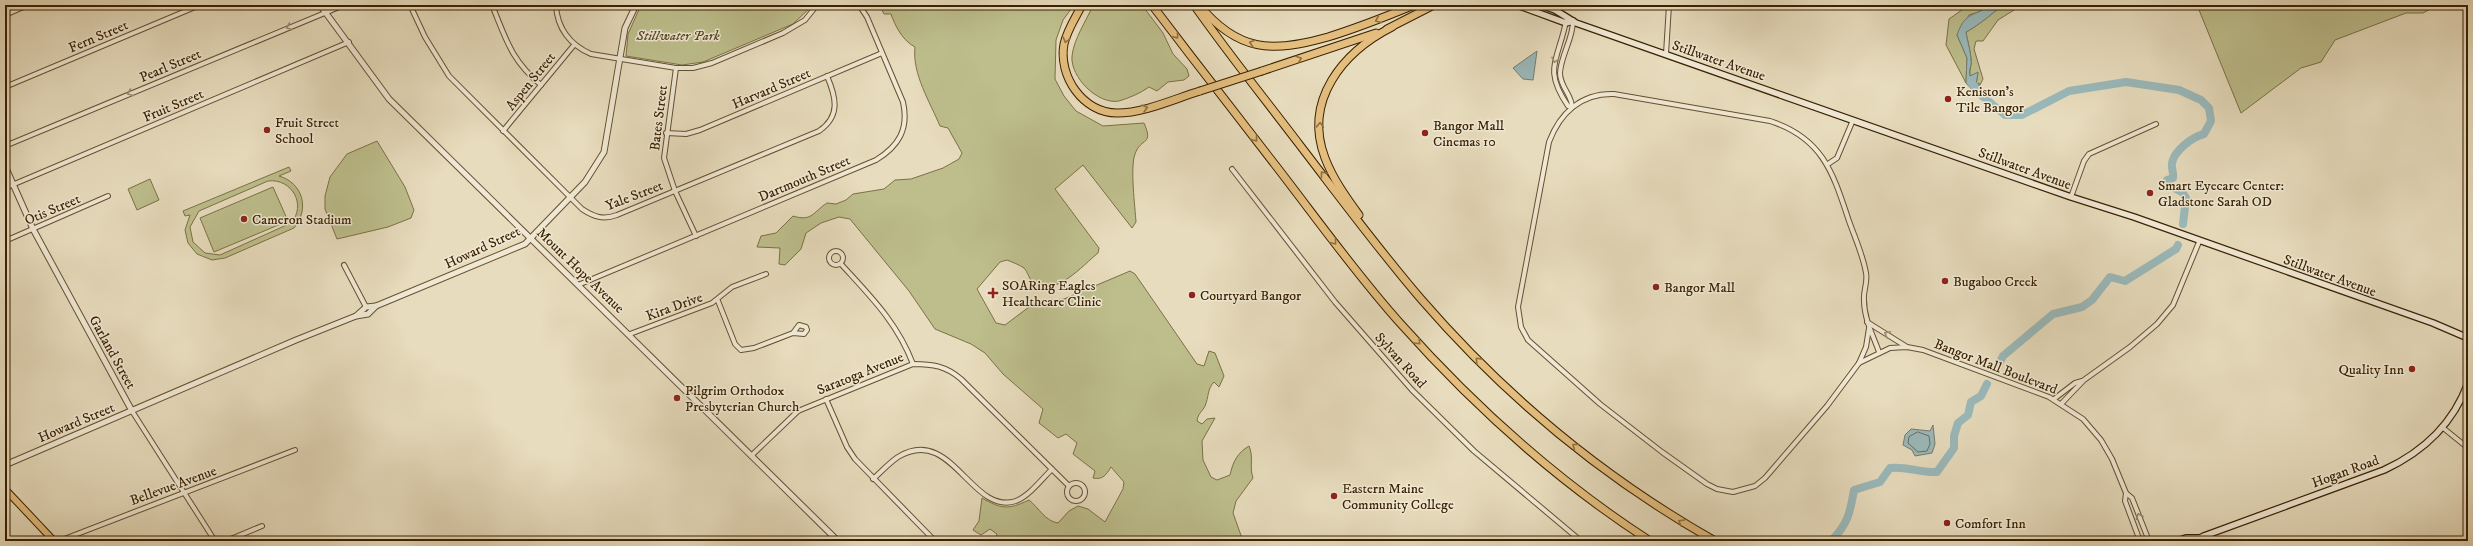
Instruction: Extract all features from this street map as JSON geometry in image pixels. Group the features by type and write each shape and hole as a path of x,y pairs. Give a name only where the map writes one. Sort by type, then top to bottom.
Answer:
{"highway":[{"path":"1082,5 1068,33 1063,56 1064,67 1072,86 1085,100 1103,110 1122,113 1200,91 1392,27"},
{"path":"1152,5 1346,257 1399,323 1461,387 1540,461 1643,541"},
{"path":"1194,5 1405,279 1481,364 1558,432 1623,483 1675,518 1714,541"},
{"path":"1199,5 1213,21 1234,36 1255,44 1284,48 1359,28 1414,5"},
{"path":"1405,279 1340,187 1325,157 1319,127 1327,89 1341,65 1358,47 1434,5"},
{"path":"1608,514 1650,541"}],"main road":[{"path":"1516,5 1573,21"},
{"path":"1541,5 1566,20"},
{"name":"Stillwater Avenue","path":"1573,21 2071,197 2134,216 2199,242 2322,283 2468,338"},
{"name":"Hogan Road","path":"2177,541 2186,538 2197,539 2384,470 2414,454 2442,427 2454,412 2468,384"},
{"path":"5,489 54,541"}],"street":[{"path":"5,15 28,5"},
{"name":"Fern Street","path":"5,87 200,5"},
{"name":"Mount Hope Avenue","path":"320,5 349,42 389,99 578,285 630,334 838,541"},
{"name":"Pearl Street","path":"5,146 344,5"},
{"name":"Yale Street","path":"410,5 425,37 449,76 571,198 590,214 607,218 675,191 825,127 836,109 835,93 827,76"},
{"path":"492,5 516,60 523,70 541,85"},
{"path":"556,5 558,22 574,45 591,54 676,68 693,68 712,64 772,38 805,20 817,5"},
{"name":"Howard Street","path":"356,316 366,307 376,306 513,249 531,238 571,198 592,174 604,152 621,58 624,28 636,5"},
{"name":"Dartmouth Street","path":"578,285 876,160 895,146 902,136 906,115 903,102 867,17 859,5"},
{"path":"1666,54 1669,5"},
{"path":"1566,20 1554,59 1554,78 1558,92 1568,106 1572,107"},
{"path":"1572,107 1572,102 1562,84 1560,75 1561,64 1573,29 1573,21"},
{"name":"Fruit Street","path":"5,188 349,42"},
{"name":"Aspen Street","path":"503,131 574,45"},
{"name":"Harvard Street","path":"666,133 692,132 882,53"},
{"name":"Bates Street","path":"676,68 666,133 664,158 675,191 696,236"},
{"path":"1870,328 1866,347 1859,362 1827,406 1765,478 1755,486 1733,492 1717,489 1707,484 1662,452 1554,363 1523,332 1518,320 1518,307 1549,142 1556,122 1572,107 1588,99 1614,94 1770,121 1786,126 1802,135 1812,143 1828,164 1864,264 1867,277 1864,308 1867,322 1870,328 1879,352"},
{"path":"1828,164 1837,158 1853,120"},
{"path":"2071,197 2084,161 2089,154 2156,124"},
{"name":"Garland Street","path":"5,166 33,229 132,411 215,541"},
{"name":"Sylvan Road","path":"1232,169 1335,302 1397,373 1474,451 1581,541"},
{"name":"Otis Street","path":"5,241 108,196"},
{"path":"2062,404 2084,380 2125,351 2167,314 2173,305 2199,242"},
{"path":"841,264 890,318 899,331 914,364"},
{"path":"344,265 366,307"},
{"name":"Kira Drive","path":"630,334 718,301 732,287 766,274"},
{"path":"718,301 735,344 741,350 754,348 793,333"},
{"name":"Howard Street","path":"5,466 356,316 368,314 376,306"},
{"path":"1867,322 1907,347"},
{"path":"1859,362 1890,348 1907,347"},
{"name":"Bangor Mall Boulevard","path":"1907,347 1929,352 2054,399 2083,419 2102,440 2126,493 2132,498 2149,541"},
{"name":"Saratoga Avenue","path":"751,456 798,411 914,364 941,366 951,371 1070,486"},
{"path":"2054,399 2075,383 2084,380"},
{"path":"826,399 847,447 873,479 935,541"},
{"path":"2442,427 2468,448"},
{"name":"Bellevue Avenue","path":"59,541 295,450"},
{"path":"873,479 903,454 928,451 947,459 990,499 1008,502 1016,500 1027,494 1052,469"},
{"name":"Saratoga Avenue","path":"1074,484 1082,486 1084,494 1082,499 1076,501 1068,497 1067,492 1070,486 1074,484"},
{"name":"Bangor Mall Boulevard","path":"2126,493 2125,501 2140,541"},
{"path":"226,541 262,526"}],"green space":[{"name":"Stillwater Park","path":"641,5 813,5 793,24 703,62 682,65 626,56 628,34"},
{"path":"885,5 1074,5 1063,20 1056,40 1055,79 1064,96 1076,111 1103,126 1144,123 1148,135 1146,141 1140,145 1135,154 1133,168 1136,222 1132,228 1083,165 1055,189 1099,248 1098,253 1077,272 1060,283 1042,287 1031,280 1024,268 1007,260 1000,262 977,289 996,323 1005,325 1037,301 1064,299 1130,271 1135,274 1197,364 1204,366 1209,351 1215,353 1224,376 1219,387 1214,382 1209,390 1205,406 1199,414 1197,421 1202,424 1207,419 1215,418 1202,441 1203,460 1211,477 1217,480 1230,475 1236,458 1249,446 1253,478 1236,501 1233,513 1243,541 995,541 997,534 990,529 981,535 973,530 979,521 982,498 994,504 1005,507 1010,507 1029,500 1049,520 1058,523 1069,511 1078,506 1088,509 1105,522 1123,489 1124,482 1111,467 1102,478 1093,478 1095,471 1073,454 1077,443 1066,434 1058,438 1039,423 1043,409 1003,374 985,353 971,344 935,329 909,291 850,219 839,217 821,223 806,233 801,249 785,265 779,264 780,248 757,247 761,236 776,233 793,216 799,218 808,217 827,203 836,204 846,200 853,194 884,189 895,180 911,179 943,168 959,159 962,153 948,128 940,126 919,78 916,67 915,47 900,33 891,14 884,14 881,8"},
{"path":"1093,5 1142,5 1163,33 1173,54 1187,69 1189,76 1184,80 1168,82 1157,91 1149,87 1135,95 1119,101 1103,99 1094,94 1080,81 1073,64 1072,56 1078,36"},
{"path":"1969,5 1985,5 1981,11 1969,15 1957,35 1967,58 1966,83 1946,45 1949,19"},
{"path":"2001,5 2022,5 1998,20 1983,41 1976,41 1974,49 1983,79 1978,89 1979,83 1976,85 1978,73 1970,76 1971,57 1966,32 1979,24"},
{"path":"2197,5 2438,5 2423,13 2406,13 2335,40 2321,62 2301,68 2241,113"},
{"path":"377,141 405,187 414,210 411,218 388,227 337,239 325,209 325,196 330,177 347,154"},
{"path":"289,167 291,171 279,176 294,184 302,198 303,205 299,221 294,228 225,258 212,260 197,254 188,243 185,230 190,215 185,216 183,211","holes":["268,181 277,181 290,188 297,201 298,208 296,216 291,223 220,255 205,253 193,242 190,227 199,211"]},
{"path":"150,179 159,200 137,210 128,189"},
{"name":"Cameron Stadium","path":"273,187 288,221 214,252 200,218"}],"water":[{"path":"1985,5 2001,5 1979,24 1966,32 1971,57 1969,72 1970,76 1978,72 1976,85 1979,83 1975,93 1966,83 1967,58 1957,35 1965,20 1981,11"},
{"path":"1537,51 1533,80 1523,79 1513,68"},
{"path":"1933,425 1935,444 1932,453 1915,456 1912,450 1903,445 1905,435 1911,429 1930,431"}],"waterway":[{"path":"1971,82 1981,95 2005,115 2022,115 2069,91 2126,82 2179,90 2201,100 2209,108 2211,121 2204,134 2189,141 2173,158 2173,178 2167,180 2168,185 2182,192 2186,198 2183,224"},
{"path":"1999,364 2003,356 2053,314 2082,307 2092,300 2110,277 2125,281 2176,249 2178,245"},
{"path":"1831,541 1845,523 1854,490 1880,482 1890,468 1937,472 1954,448 1954,436 1958,423 1968,415 1971,402 1981,396 1987,384"}],"place":[{"name":"Keniston's Tile Bangor","path":"1948,99"},
{"name":"Fruit Street School","path":"267,130"},
{"name":"Bangor Mall Cinemas 10","path":"1425,133"},
{"name":"Smart Eyecare Center: Gladstone Sarah OD","path":"2150,193"},
{"name":"Cameron Stadium","path":"244,219"},
{"name":"Bugaboo Creek","path":"1945,281"},
{"name":"Bangor Mall","path":"1656,287"},
{"name":"SOARing Eagles Healthcare Clinic","path":"993,293"},
{"name":"Courtyard Bangor","path":"1192,295"},
{"name":"Quality Inn","path":"2412,369"},
{"name":"Pilgrim Orthodox Presbyterian Church","path":"677,398"},
{"name":"Eastern Maine Community College","path":"1334,496"},
{"name":"Comfort Inn","path":"1947,523"}]}
